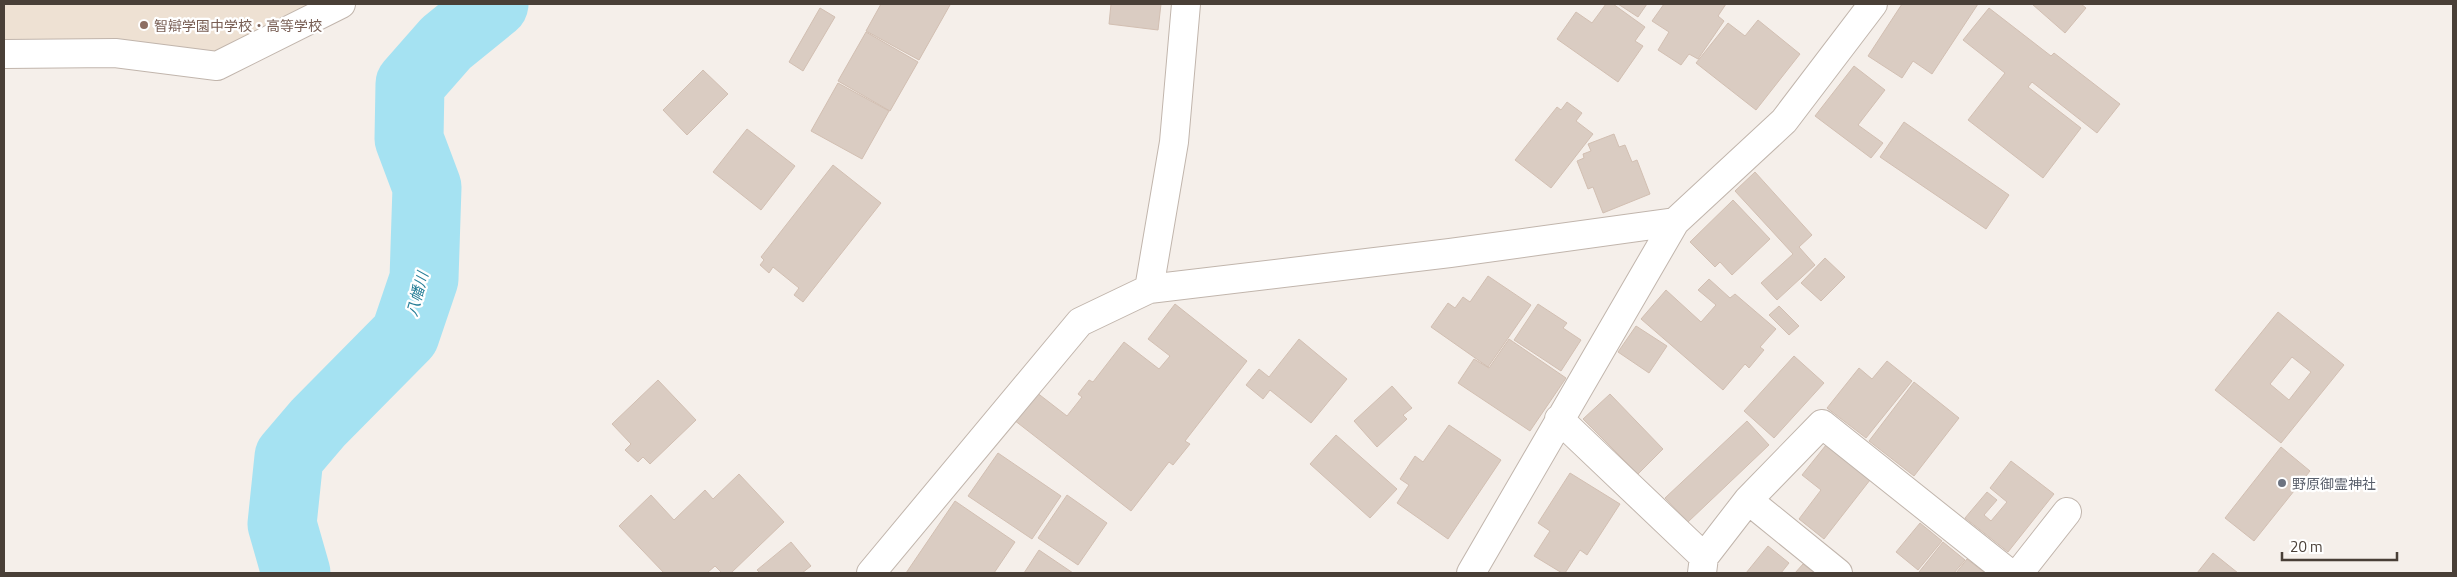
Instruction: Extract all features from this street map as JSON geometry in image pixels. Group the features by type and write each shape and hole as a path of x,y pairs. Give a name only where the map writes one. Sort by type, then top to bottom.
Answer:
{"street":[{"path":"4,54 115,53 217,66 341,4"},
{"path":"1149,288 1174,142 1186,4"},
{"path":"1471,573 1558,419 1675,222 1784,121 1873,4"},
{"path":"871,573 1080,322 1149,288 1450,253 1675,222"},
{"path":"1558,419 1703,565 1748,500 1822,424 2009,573"},
{"path":"1748,500 1838,573"},
{"path":"2019,573 2067,512"}],"shaded area":[{"name":"智辯学園中学校・高等学校","path":"4,4 326,4 218,58 4,46"}],"building":[{"path":"881,4 950,5 919,60 866,31"},
{"path":"1111,4 1161,4 1158,30 1109,24"},
{"path":"1606,4 1613,4 1645,27 1635,41 1643,46 1618,82 1557,39 1576,12 1592,23"},
{"path":"1618,4 1647,4 1638,17"},
{"path":"1664,4 1726,4 1718,16 1724,21 1698,59 1689,54 1681,65 1658,50 1669,32 1652,21"},
{"path":"1902,4 1978,4 1932,74 1913,61 1902,78 1868,56"},
{"path":"2032,4 2081,4 2086,8 2065,33"},
{"path":"820,8 835,17 803,71 789,62"},
{"path":"1989,8 2051,56 2054,53 2120,104 2097,133 2032,82 2028,87 2081,128 2043,178 1968,120 2005,73 1963,40"},
{"path":"1758,20 1800,54 1756,110 1696,63 1728,23 1745,36"},
{"path":"866,32 918,62 890,111 838,81"},
{"path":"1854,66 1885,90 1858,125 1883,143 1871,158 1815,116"},
{"path":"703,70 728,94 687,135 663,110"},
{"path":"838,83 889,111 862,159 811,131"},
{"path":"1567,102 1582,113 1576,121 1593,134 1551,188 1515,160 1557,107 1561,110"},
{"path":"1904,122 2009,195 1986,229 1880,157"},
{"path":"747,129 795,166 761,210 713,172"},
{"path":"1614,134 1619,147 1625,145 1632,162 1637,160 1650,194 1603,213 1593,187 1588,189 1577,161 1584,158 1583,154 1591,151 1588,144"},
{"path":"833,165 881,203 803,302 794,295 799,288 773,267 769,273 760,265 764,260 761,257"},
{"path":"1755,172 1812,235 1799,247 1815,265 1777,300 1761,283 1793,254 1735,191"},
{"path":"1733,200 1770,239 1732,275 1720,262 1715,267 1690,242"},
{"path":"1825,258 1845,277 1821,301 1801,283"},
{"path":"1488,276 1531,305 1488,367 1431,327 1448,303 1455,308 1463,297 1470,302"},
{"path":"1709,279 1730,298 1735,294 1776,329 1760,347 1764,350 1749,368 1745,364 1723,390 1641,319 1666,290 1701,322 1716,305 1698,290"},
{"path":"1175,304 1247,361 1185,441 1190,444 1173,465 1169,462 1131,511 1014,420 1036,392 1067,416 1082,397 1078,394 1089,380 1093,382 1124,342 1159,369 1170,356 1148,339"},
{"path":"1538,304 1567,323 1563,328 1581,340 1561,371 1514,340"},
{"path":"1779,306 1799,326 1789,335 1769,315"},
{"path":"2278,312 2344,365 2281,443 2215,390","holes":["2292,357 2311,372 2289,400 2270,384"]},
{"path":"1636,326 1667,346 1649,373 1618,352"},
{"path":"1299,339 1347,379 1311,423 1270,390 1263,399 1246,385 1259,369 1269,377"},
{"path":"1509,339 1566,378 1530,431 1458,383 1474,359 1489,368"},
{"path":"1794,356 1824,383 1774,438 1744,411"},
{"path":"1887,361 1912,381 1866,438 1827,408 1859,368 1872,379"},
{"path":"658,380 696,420 650,464 643,457 638,462 625,450 631,444 612,424"},
{"path":"1914,382 1959,418 1914,476 1869,441"},
{"path":"1392,386 1412,408 1403,415 1407,419 1377,447 1354,421"},
{"path":"1610,394 1663,449 1638,474 1583,419"},
{"path":"1747,421 1769,445 1688,522 1665,498"},
{"path":"1449,425 1501,460 1448,539 1397,503 1409,485 1400,479 1415,456 1423,462"},
{"path":"1336,435 1397,489 1370,518 1310,464"},
{"path":"1826,445 1870,480 1824,539 1799,519 1821,490 1802,475"},
{"path":"2281,447 2310,471 2254,541 2225,518"},
{"path":"998,453 1061,496 1032,539 968,496"},
{"path":"2011,461 2054,494 2008,552 1965,518 1987,492 1997,500 1984,515 1991,521 2007,502 1990,488"},
{"path":"1570,473 1620,504 1587,555 1580,550 1565,573 1562,573 1534,556 1550,531 1538,523"},
{"path":"739,474 784,522 731,573 722,573 715,566 707,573 664,573 619,526 651,495 674,520 705,490 713,499"},
{"path":"1067,495 1107,523 1078,565 1038,538"},
{"path":"955,501 1015,542 994,573 906,573"},
{"path":"1920,523 1942,541 1918,570 1896,552"},
{"path":"791,542 811,566 802,573 760,573 757,570"},
{"path":"1943,542 1965,560 1954,573 1919,572"},
{"path":"1768,546 1789,563 1781,573 1746,573"},
{"path":"1039,550 1073,573 1024,573"},
{"path":"2213,553 2238,573 2197,573"},
{"path":"1967,559 1985,573 1956,573"},
{"path":"1803,564 1815,573 1795,573"}],"waterway":[{"name":"八幡川","path":"296,573 282,524 289,457 318,423 405,335 424,279 427,187 409,139 410,84 446,43 494,4"}],"place":[{"name":"智辯学園中学校・高等学校","path":"144,25"},
{"name":"野原御霊神社","path":"2282,483"}]}
